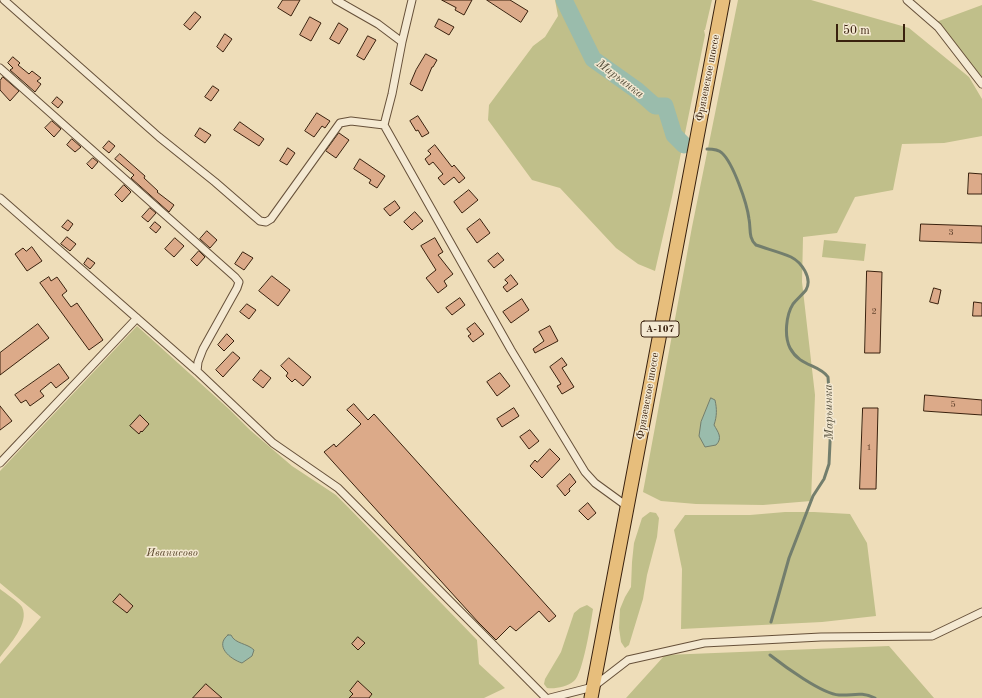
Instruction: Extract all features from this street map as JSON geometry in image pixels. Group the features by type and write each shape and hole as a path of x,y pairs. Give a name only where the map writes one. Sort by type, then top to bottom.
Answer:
{"highway":[{"name":"Фрязевское шоссе","path":"592,693 722,0"}],"street":[{"path":"4,0 159,137 215,182 260,221 266,222 271,219 340,124 351,121 384,125"},
{"path":"336,0 378,24 402,42"},
{"path":"412,0 384,125 507,343 585,472 595,483 628,507"},
{"path":"907,0 938,26 982,84"},
{"path":"0,68 236,277 239,282 237,288 203,349 198,362 197,371"},
{"path":"0,198 197,371 273,444 338,488 546,698"},
{"path":"0,463 137,318"},
{"path":"550,698 592,693 628,660 704,643 821,637 932,636 982,612"}],"green space":[{"path":"555,0 712,0 704,30 705,35 672,197 655,271 638,264 616,248 560,188 532,180 488,120 489,105 533,46 545,37 558,16"},
{"path":"738,0 811,0 909,28 969,77 982,99 982,136 944,143 902,144 893,190 855,197 837,233 803,237 802,282 815,395 811,501 763,505 696,504 661,501 643,492 692,227"},
{"path":"982,5 982,79 936,22"},
{"path":"824,240 866,244 864,261 822,257"},
{"name":"Иванисово","path":"137,326 250,430 292,466 336,495 477,640 479,664 505,688 484,698 0,698 0,664 41,617 0,583 0,471"},
{"path":"650,512 656,513 659,518 657,537 647,575 643,599 629,645 625,648 621,642 619,628 620,609 631,587 634,543 642,518"},
{"path":"785,512 850,514 867,543 876,616 822,622 681,629 682,569 674,530 685,515 750,515"},
{"path":"0,589 22,607 24,613 21,627 0,657"},
{"path":"587,605 593,609 586,647 577,676 574,681 564,686 547,688 544,684 545,679 561,652 574,613"},
{"path":"889,646 934,698 626,698 665,655"}],"shaded area":[{"path":"711,398 715,400 716,403 714,425 719,435 719,440 716,445 705,447 699,436 701,422"},
{"path":"228,635 231,635 238,642 254,650 252,656 242,663 225,652 223,643 224,639"}],"building":[{"path":"283,0 300,0 291,16 278,8"},
{"path":"442,0 472,0 464,15 455,10 456,8"},
{"path":"487,0 510,0 528,11 521,22"},
{"path":"195,12 201,17 190,30 184,25"},
{"path":"310,17 321,23 311,41 300,35"},
{"path":"439,19 454,27 449,35 435,27"},
{"path":"339,23 348,29 339,44 330,39"},
{"path":"225,34 232,39 223,52 217,47"},
{"path":"368,36 376,40 364,60 357,56"},
{"path":"426,54 437,60 432,67 422,91 410,84 416,70"},
{"path":"13,57 20,63 18,65 29,74 32,71 41,78 37,81 41,84 35,92 10,70 13,68 8,63"},
{"path":"3,77 19,91 10,101 0,90 0,81"},
{"path":"213,86 219,90 211,101 205,97"},
{"path":"57,97 63,102 58,108 52,103"},
{"path":"317,113 330,121 325,128 322,126 314,137 305,131"},
{"path":"418,116 429,133 422,137 410,121"},
{"path":"52,121 61,129 54,137 45,128"},
{"path":"240,122 264,139 259,146 234,130"},
{"path":"200,128 211,135 205,143 195,136"},
{"path":"339,133 349,140 336,158 326,151"},
{"path":"72,139 81,147 75,152 67,145"},
{"path":"109,141 115,146 109,153 103,148"},
{"path":"435,145 452,167 454,165 465,178 459,183 454,177 444,185 438,178 443,174 433,162 429,165 425,159 431,154 428,151"},
{"path":"288,148 295,153 287,165 280,161"},
{"path":"120,154 145,176 144,178 158,191 157,192 174,205 169,212 131,178 134,175 115,159"},
{"path":"93,158 98,162 92,169 87,164"},
{"path":"360,159 385,176 377,188 369,183 371,180 354,169"},
{"path":"969,173 982,174 982,194 968,194"},
{"path":"124,185 131,192 122,202 115,195"},
{"path":"469,190 478,200 462,213 454,202"},
{"path":"395,201 400,208 390,216 384,209"},
{"path":"150,208 156,213 148,222 142,217"},
{"path":"415,212 423,221 412,230 404,222"},
{"path":"480,219 490,233 477,243 467,229"},
{"path":"68,220 73,224 68,231 62,227"},
{"path":"155,222 161,227 156,233 150,228"},
{"path":"921,224 982,226 982,243 920,241"},
{"path":"207,231 217,240 210,248 200,239"},
{"path":"67,237 76,244 70,251 61,244"},
{"path":"175,238 184,246 174,257 165,249"},
{"path":"435,238 443,252 438,255 453,274 444,281 447,286 438,293 426,278 436,270 421,246"},
{"path":"32,247 42,261 27,271 15,254 23,248 26,251"},
{"path":"199,251 205,257 197,266 191,260"},
{"path":"243,252 253,258 244,270 235,264"},
{"path":"498,253 504,260 494,268 488,261"},
{"path":"88,258 95,263 90,269 84,264"},
{"path":"867,271 882,272 880,353 865,353"},
{"path":"511,275 518,284 507,292 503,287 508,283 505,280"},
{"path":"272,276 290,290 278,306 259,291"},
{"path":"49,277 51,281 57,277 67,291 62,295 71,307 77,303 103,340 89,350 40,283"},
{"path":"934,288 941,290 938,304 930,302"},
{"path":"460,298 465,305 452,315 446,308"},
{"path":"522,299 529,310 511,323 503,312"},
{"path":"974,302 982,303 982,316 973,316"},
{"path":"247,304 256,310 249,319 240,312"},
{"path":"475,323 484,334 473,342 468,336 471,334 467,329"},
{"path":"38,324 49,338 0,375 0,353"},
{"path":"550,326 558,341 535,353 533,349 544,341 539,332"},
{"path":"227,334 234,341 224,351 218,345"},
{"path":"233,352 240,358 223,377 216,370"},
{"path":"289,358 311,377 303,386 295,379 292,382 286,376 288,373 281,366"},
{"path":"562,358 567,365 562,368 574,387 562,394 557,386 561,384 550,367"},
{"path":"59,364 69,378 56,388 51,382 40,391 44,396 30,406 26,400 21,403 15,395"},
{"path":"261,370 271,378 263,388 253,380"},
{"path":"500,373 510,386 497,396 487,382"},
{"path":"925,395 982,400 982,415 924,411"},
{"path":"354,404 368,420 374,414 556,616 549,622 539,611 516,631 510,626 496,640 478,622 324,452 334,444 336,447 361,424 347,410"},
{"path":"0,406 12,421 0,430"},
{"path":"514,408 519,416 502,427 497,419"},
{"path":"863,408 878,408 876,489 860,489"},
{"path":"140,415 149,424 139,434 130,426"},
{"path":"530,430 539,441 529,449 520,437"},
{"path":"550,449 560,459 542,478 530,466 535,460 537,462"},
{"path":"570,474 576,482 565,496 557,486"},
{"path":"588,503 596,513 588,520 579,511"},
{"path":"120,594 133,606 127,613 113,602"},
{"path":"358,637 365,643 358,650 352,644"},
{"path":"358,681 372,694 369,698 349,698 353,694 350,691"},
{"path":"206,684 222,698 193,698"}],"waterway":[{"name":"Марьинка","path":"564,0 593,59 638,91 655,106 665,106 674,135 684,145"},
{"name":"Марьинка","path":"707,149 720,152 731,165 745,203 753,242 756,245 795,259 805,271 808,285 806,290 793,304 787,320 786,332 788,343 794,354 799,359 820,370 828,377 831,421 829,464 824,479 813,496 789,558 771,622"},
{"name":"Марьинка","path":"770,655 803,679 823,690 839,695 861,694 875,698"}]}
